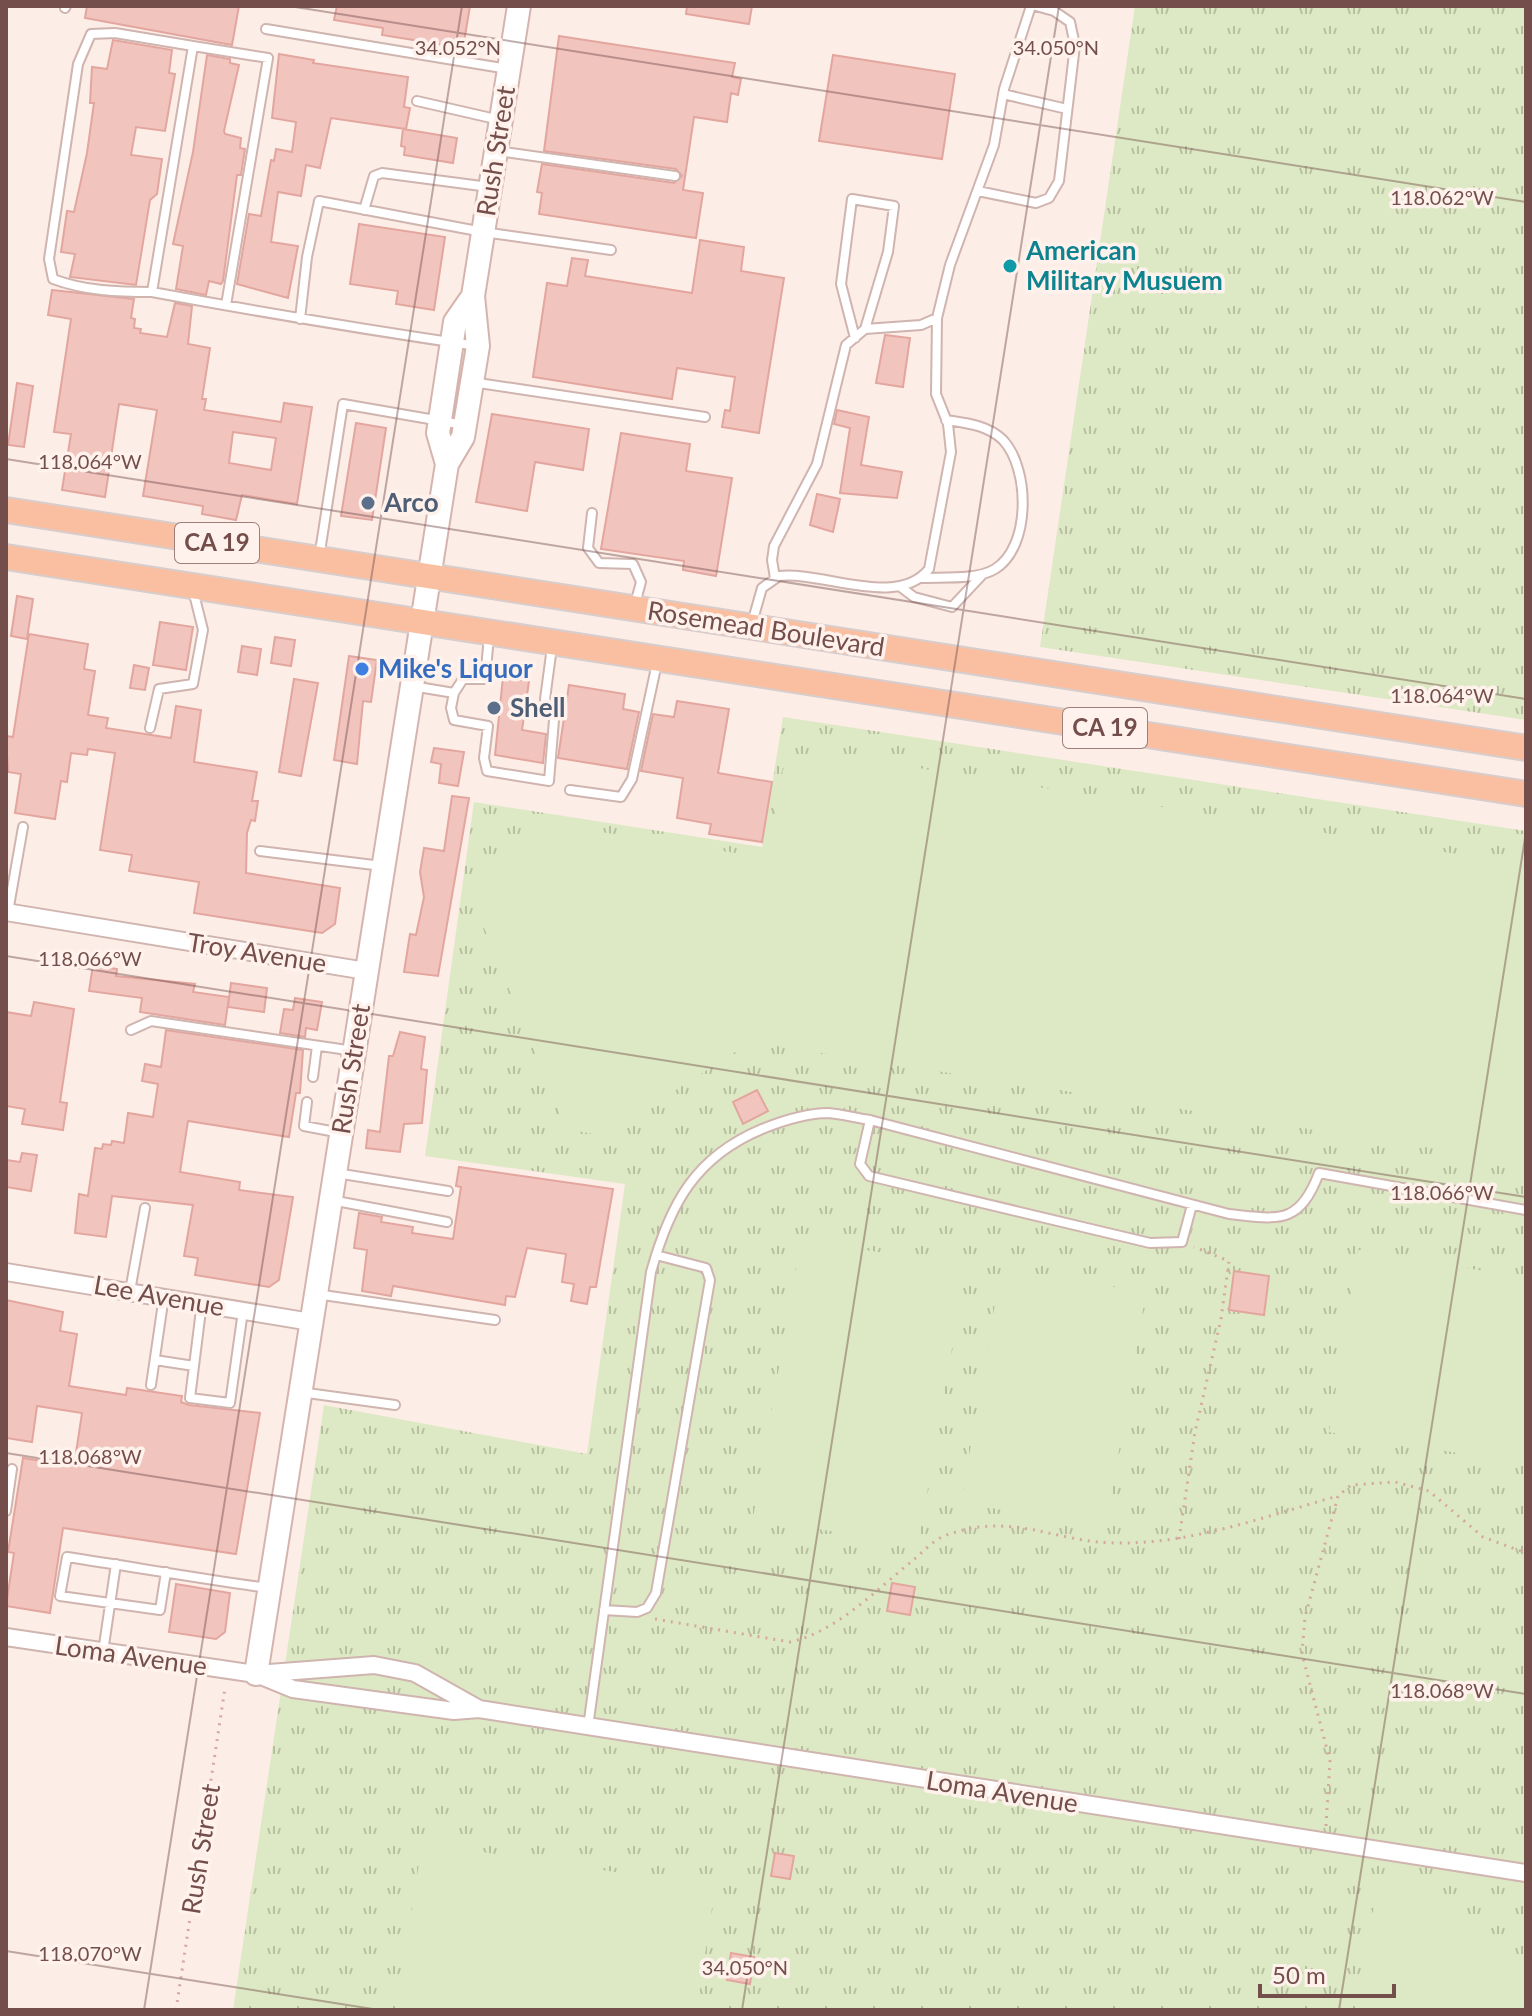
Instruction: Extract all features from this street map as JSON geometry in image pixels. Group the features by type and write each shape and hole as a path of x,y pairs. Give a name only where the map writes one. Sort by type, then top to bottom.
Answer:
{"main road":[{"name":"Rosemead Boulevard","path":"6,510 1526,748"},
{"name":"Rosemead Boulevard","path":"6,557 1526,794"}],"street":[{"name":"Rush Street","path":"256,1674 447,464 463,437 478,346 473,296 519,6"},
{"name":"Rush Street","path":"447,464 438,433 455,322 473,296"},
{"name":"Troy Avenue","path":"7,912 366,971"},
{"name":"Lee Avenue","path":"6,1272 311,1322"},
{"name":"Loma Avenue","path":"6,1637 256,1674 374,1665 415,1673 479,1709"},
{"name":"Loma Avenue","path":"256,1674 293,1689 454,1711 479,1709 1526,1873"}],"lane":[{"path":"922,578 934,559 951,452 946,420 936,394 937,318 950,265 994,145 1003,94 1034,6 1054,11 1070,22 1075,45 1059,181 1049,198 1036,203 978,191"},
{"path":"266,29 509,69"},
{"path":"226,305 268,58 115,33 91,34 78,64 49,259 53,279 71,286 118,292 152,292 300,319 478,346"},
{"path":"152,292 193,46"},
{"path":"1003,94 1067,109"},
{"path":"417,101 501,120"},
{"path":"496,151 675,176"},
{"path":"364,210 374,176 382,173 490,188"},
{"path":"775,578 772,560 774,546 817,464 846,345 855,338 865,329 888,252 894,206 852,199 841,284 855,338"},
{"path":"300,319 307,257 319,201 483,232 611,250"},
{"path":"865,329 921,325 937,318"},
{"path":"471,382 705,417"},
{"path":"319,559 343,404 464,425"},
{"path":"902,588 922,578 983,574 996,568 1012,551 1022,510 1022,479 1016,458 1003,440 976,425 946,420"},
{"path":"592,513 588,548 599,563 633,564 641,582 634,609"},
{"path":"751,628 757,596 775,578 789,575 902,588 914,597 952,607 983,574"},
{"path":"150,728 159,689 193,684 203,630 192,586"},
{"path":"489,632 485,679 463,679 454,693 451,708 454,720 488,726 484,758 487,771 549,781 554,720 545,699 553,642"},
{"path":"570,790 621,797 632,779 658,658"},
{"path":"411,686 454,693"},
{"path":"7,912 23,827"},
{"path":"260,851 383,866"},
{"path":"131,1030 151,1021 354,1051"},
{"path":"313,1077 317,1046"},
{"path":"307,1102 304,1126 341,1133"},
{"path":"588,1727 656,1255 664,1227 688,1185 729,1142 781,1121 826,1113 870,1120 1229,1214 1278,1219 1293,1214 1310,1196 1319,1173 1526,1210"},
{"path":"870,1120 860,1164 869,1176 1150,1243 1182,1242 1192,1205"},
{"path":"335,1173 448,1191"},
{"path":"330,1200 447,1222"},
{"path":"130,1291 145,1208"},
{"path":"604,1610 637,1612 647,1608 656,1593 710,1280 706,1268 656,1255"},
{"path":"316,1294 495,1320"},
{"path":"151,1385 164,1296"},
{"path":"203,1302 190,1398 230,1403 243,1311"},
{"path":"155,1360 194,1366"},
{"path":"300,1392 395,1405"},
{"path":"6,1511 12,1469"},
{"path":"166,1572 160,1610 60,1596 67,1557 116,1564 269,1588"},
{"path":"103,1652 116,1564"}],"path":[{"path":"1179,1539 1195,1432 1221,1319 1229,1261 1182,1242"},
{"path":"637,1612 662,1621 790,1642 810,1638 846,1614 942,1537 983,1527 1017,1525 1115,1544 1179,1539 1338,1496 1351,1485 1395,1482 1429,1491 1483,1537 1526,1553"},
{"path":"1325,1841 1330,1761 1302,1654 1305,1617 1338,1496"},
{"name":"Rush Street","path":"176,2010 225,1688"}],"green space":[{"path":"1135,6 1526,6 1526,720 1040,647"},
{"path":"783,717 1526,831 1526,2010 233,2010 324,1405 587,1454 625,1184 425,1156 474,802 762,847"},
{"path":"818,752 1526,865 1526,1163 751,1042 604,1136 566,1129 469,891 550,824 768,858 783,769"},
{"path":"801,1239 966,1267 918,1546 753,1518"},
{"path":"1358,1250 1526,1278 1526,1464 1329,1432"},
{"path":"1001,1268 1146,1292 1106,1527 961,1503"},
{"path":"422,1843 715,1887 697,2010 397,2010"},
{"path":"1379,1876 1455,1900 1526,1988 1526,2010 1357,2010"}],"building":[{"path":"87,6 239,6 232,45 85,18"},
{"path":"337,6 470,6 463,48 382,35 383,28 334,20"},
{"path":"687,6 752,6 749,24 686,14"},
{"path":"559,36 735,63 732,77 741,79 738,95 731,93 727,122 694,117 683,190 703,193 696,238 539,214 542,193 537,192 542,164 674,183 682,176 676,169 544,151"},
{"path":"113,40 172,50 169,73 175,74 165,131 136,127 131,155 162,159 157,194 150,200 136,285 70,277 75,254 61,252 67,211 74,212 87,153 94,103 90,103 92,67 107,69"},
{"path":"279,54 314,60 313,63 408,77 404,107 410,108 406,129 331,118 320,168 306,165 301,196 278,192 271,242 298,246 288,298 237,284 249,214 261,216 271,160 274,161 276,149 292,152 296,122 272,118"},
{"path":"207,55 230,59 230,63 239,65 224,131 241,138 240,148 245,149 241,175 237,175 223,281 221,284 209,281 206,295 176,289 183,246 173,244 193,152"},
{"path":"833,55 955,74 942,159 819,141"},
{"path":"403,129 457,138 453,163 404,155 405,147 401,146"},
{"path":"359,224 445,237 434,310 396,304 398,291 350,284"},
{"path":"700,240 744,247 741,271 784,278 759,433 722,427 725,410 730,411 735,377 677,368 672,399 533,377 547,283 567,286 572,258 588,260 585,276 692,293"},
{"path":"52,290 134,299 131,318 135,319 134,328 141,329 140,333 167,337 175,303 192,306 188,344 210,348 202,399 206,399 204,410 281,422 284,403 312,407 297,504 242,495 236,520 202,514 203,506 143,496 157,410 119,404 105,497 62,490 71,434 54,432 71,319 48,315","holes":["233,432 276,438 271,470 229,463"]},
{"path":"885,335 910,338 903,387 876,383"},
{"path":"17,383 33,386 24,447 8,445"},
{"path":"837,410 869,417 861,465 902,472 897,498 840,493 850,428 834,424"},
{"path":"492,414 589,429 583,470 535,462 527,511 476,502"},
{"path":"356,423 386,428 372,520 341,516"},
{"path":"621,433 690,444 686,471 732,478 716,576 683,570 684,561 601,549"},
{"path":"817,494 840,499 833,532 810,525"},
{"path":"17,596 33,599 27,639 11,636"},
{"path":"160,622 193,627 186,670 153,665"},
{"path":"29,634 88,644 84,669 95,671 88,715 108,718 106,728 171,738 176,706 201,710 194,762 257,772 252,801 258,801 255,821 251,820 247,833 246,873 340,888 335,924 322,933 194,913 199,882 129,871 132,855 100,850 115,753 88,749 87,755 71,753 67,782 61,781 55,819 15,813 21,774 8,772 6,736 13,737"},
{"path":"275,637 295,640 291,666 271,663"},
{"path":"242,646 261,649 257,675 238,672"},
{"path":"349,656 377,660 371,702 363,701 357,764 334,760"},
{"path":"134,665 149,668 145,690 130,688"},
{"path":"503,677 529,681 522,730 546,734 543,763 495,755"},
{"path":"294,679 318,683 301,776 279,772"},
{"path":"569,685 625,694 623,709 639,712 627,769 558,758"},
{"path":"677,701 729,709 718,773 772,782 762,842 709,834 711,824 677,818 683,778 641,771 653,714 674,717"},
{"path":"434,748 464,752 458,786 439,783 441,764 431,762"},
{"path":"452,796 469,798 438,976 404,972 410,934 416,935 424,897 420,872 424,848 444,851"},
{"path":"93,965 117,969 116,976 195,984 193,992 229,997 225,1025 140,1012 142,998 89,991"},
{"path":"231,983 267,988 264,1012 228,1007"},
{"path":"295,998 322,1002 317,1030 306,1028 305,1037 280,1033 284,1009 293,1010"},
{"path":"34,1002 74,1009 60,1102 67,1103 63,1130 22,1124 25,1109 6,1106 6,1012 31,1016"},
{"path":"166,1030 303,1050 300,1093 296,1093 289,1137 188,1121 180,1172 240,1182 239,1190 293,1197 279,1280 269,1287 195,1275 198,1258 184,1256 193,1205 112,1196 106,1237 75,1233 79,1194 88,1196 95,1148 102,1149 103,1144 111,1145 112,1141 124,1143 128,1113 153,1117 158,1084 142,1081 145,1064 161,1067"},
{"path":"400,1032 425,1037 421,1069 427,1070 422,1123 404,1124 400,1152 366,1148 368,1130 380,1132 389,1056 393,1056"},
{"path":"757,1090 768,1111 743,1124 733,1102"},
{"path":"22,1153 37,1155 31,1191 6,1187 6,1160 20,1162"},
{"path":"459,1167 613,1189 596,1287 590,1287 587,1304 571,1301 574,1284 562,1282 566,1254 527,1248 515,1297 506,1296 505,1305 393,1286 391,1296 362,1291 367,1250 354,1248 359,1213 382,1217 381,1222 413,1227 412,1233 453,1239 461,1187 456,1186"},
{"path":"1234,1271 1269,1276 1264,1315 1229,1310"},
{"path":"6,1300 63,1312 60,1331 77,1334 69,1386 126,1395 127,1388 182,1396 181,1402 189,1405 260,1413 236,1554 63,1528 50,1613 6,1606 14,1553 8,1552 23,1458 74,1466 82,1413 37,1406 32,1442 6,1438"},
{"path":"892,1583 915,1587 910,1615 887,1611"},
{"path":"176,1584 230,1593 225,1632 216,1639 169,1632"},
{"path":"775,1853 794,1856 790,1879 771,1876"},
{"path":"731,1953 754,1957 750,1984 727,1980"}],"place":[{"name":"American Military Musuem","path":"1010,266"},
{"name":"Arco","path":"368,503"},
{"name":"Mike's Liquor","path":"362,669"},
{"name":"Shell","path":"494,708"}]}
